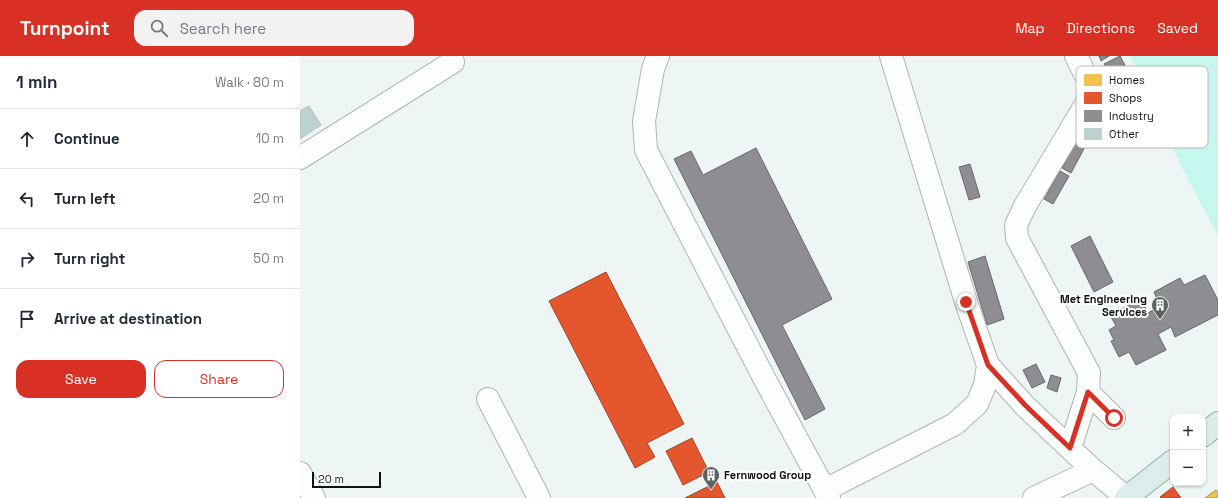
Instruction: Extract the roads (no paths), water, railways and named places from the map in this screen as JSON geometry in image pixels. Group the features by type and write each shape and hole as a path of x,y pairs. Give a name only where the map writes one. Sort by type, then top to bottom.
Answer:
{"main road":[{"path":"1206,433 1218,423"},
{"path":"1126,498 1170,463"}],"lane":[{"path":"658,56 653,69 644,121 646,150 764,378 827,494 955,424 977,404 985,385 988,365"},
{"path":"891,56 966,302 988,365 1026,406 1093,470 1126,498"},
{"path":"1076,56 1081,66"},
{"path":"300,158 453,62"},
{"path":"1070,448 1088,392 1089,374 1017,238 1016,225 1025,206 1076,121"},
{"path":"1088,392 1114,418"},
{"path":"488,399 539,498"},
{"path":"1034,498 1093,470"},
{"path":"300,473 314,498"}],"place":[{"name":"Met Engineering Services","path":"1160,320"},
{"name":"Fernwood Group","path":"711,490"}]}
